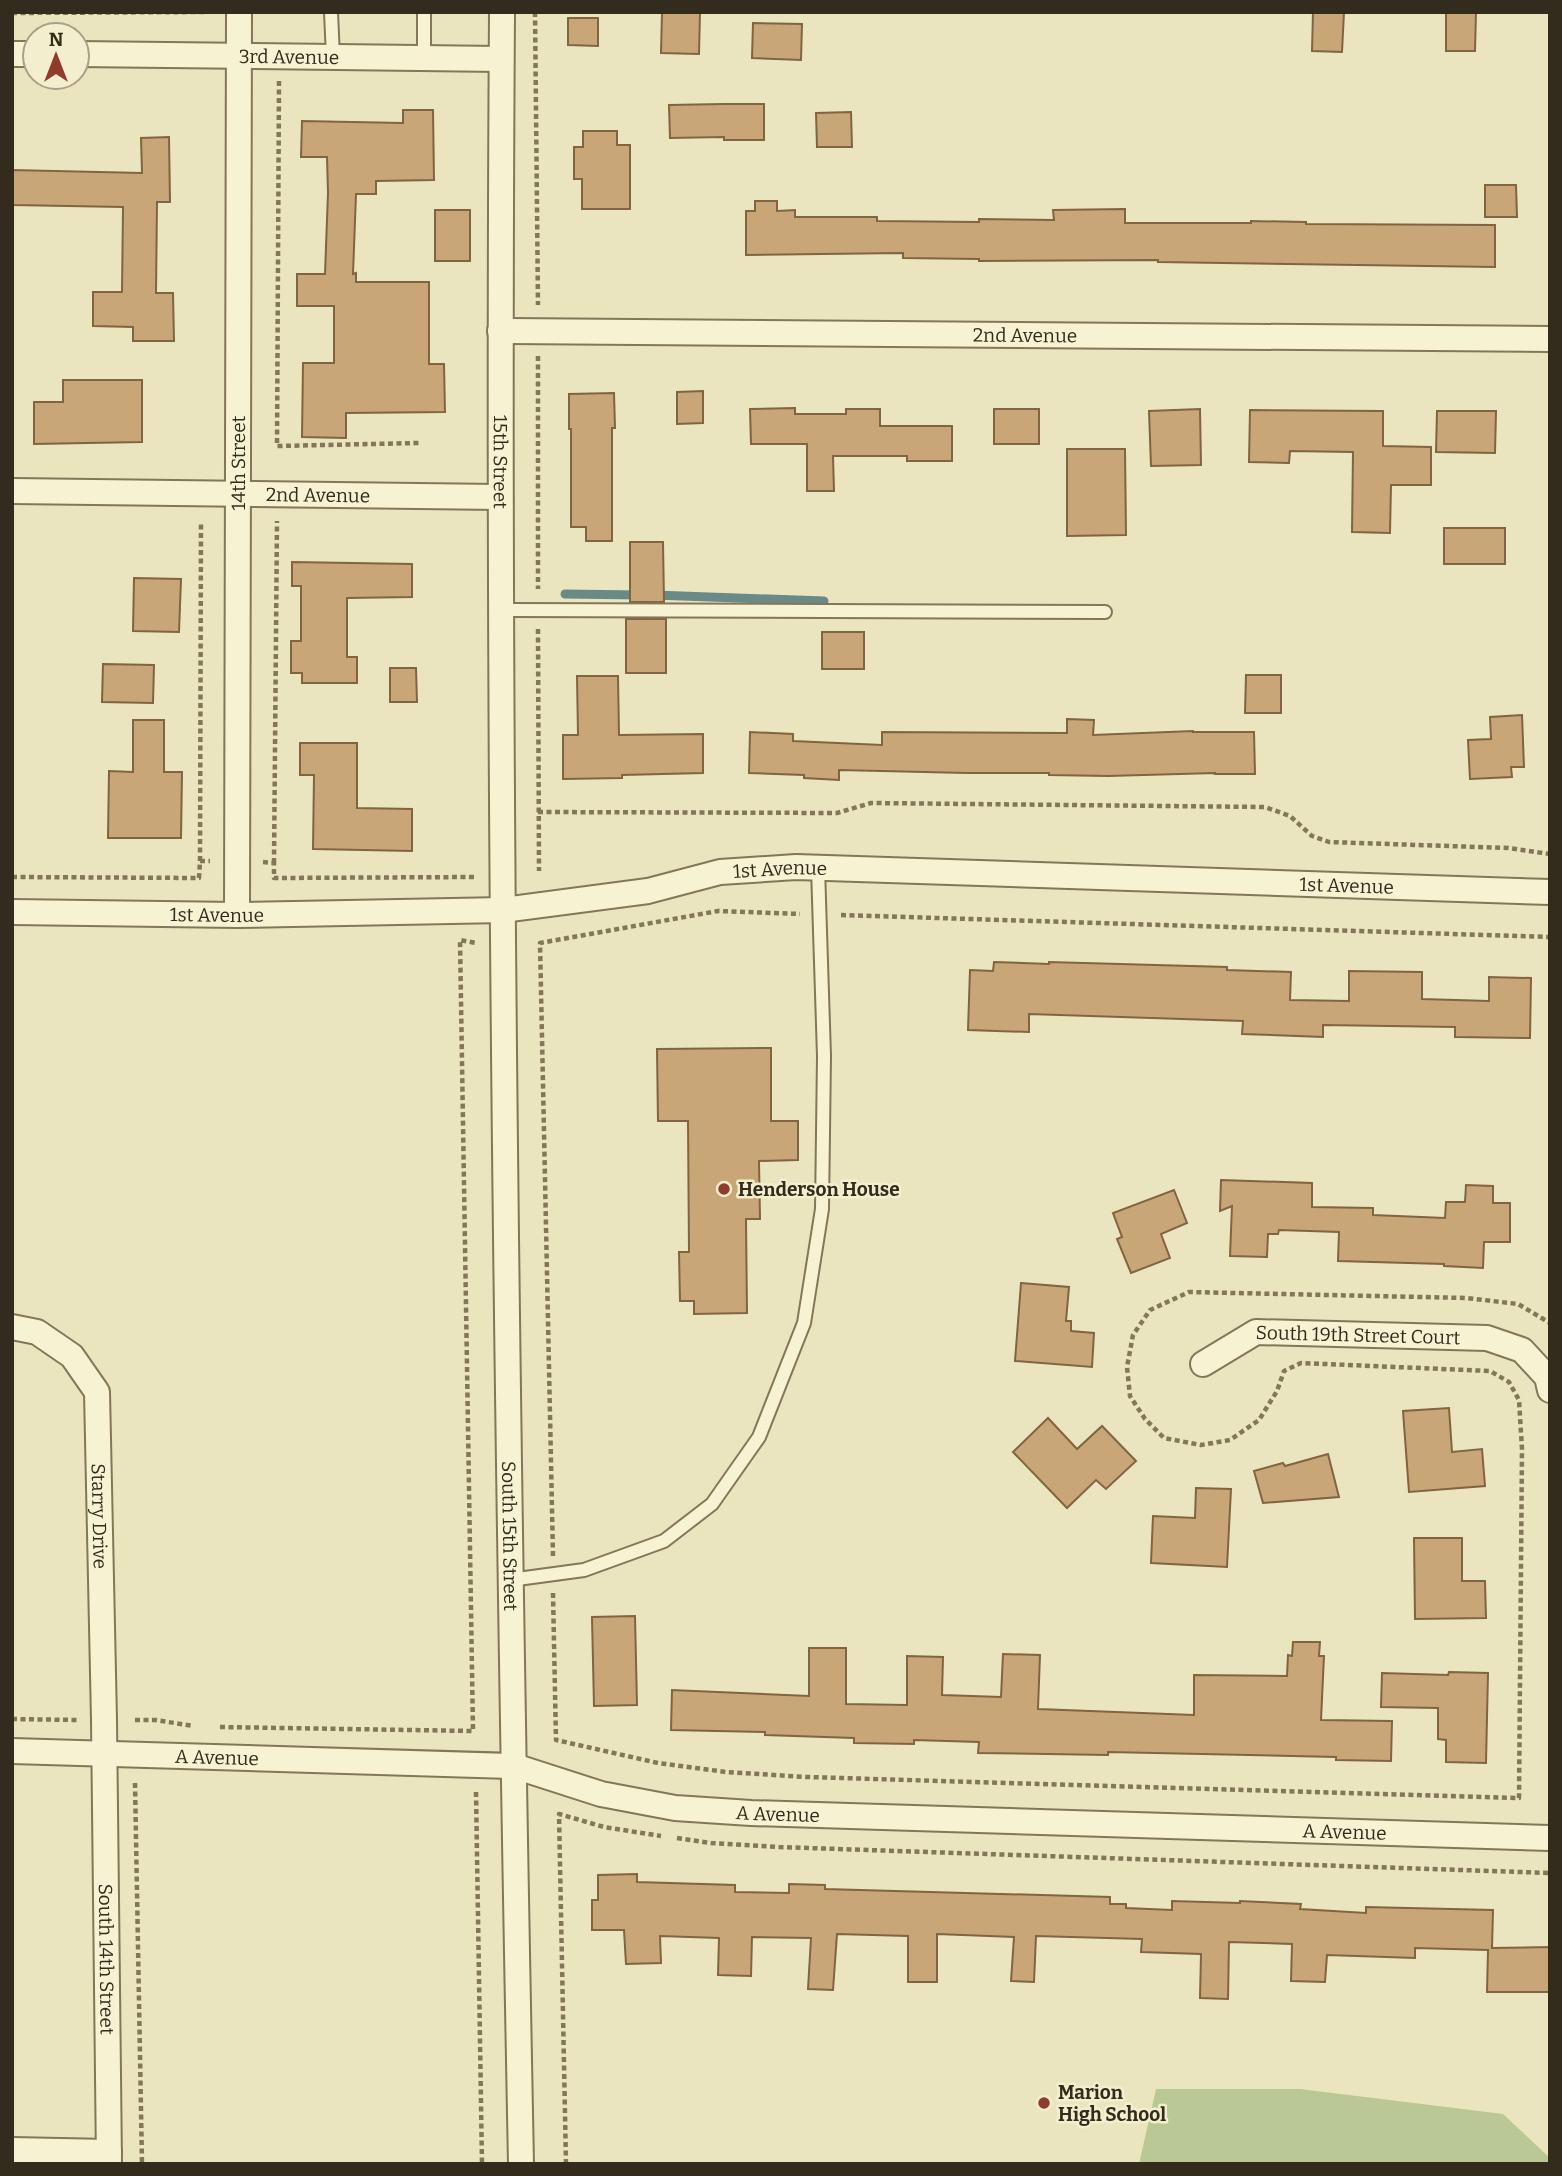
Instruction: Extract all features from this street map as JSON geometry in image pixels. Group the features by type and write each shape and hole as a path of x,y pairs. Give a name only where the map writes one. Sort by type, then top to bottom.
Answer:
{"street":[{"name":"14th Street","path":"237,915 239,12"},
{"name":"15th Street","path":"502,12 499,497 504,910"},
{"name":"3rd Avenue","path":"91,54 501,59"},
{"name":"2nd Avenue","path":"500,331 1550,339"},
{"name":"2nd Avenue","path":"12,491 499,497"},
{"name":"1st Avenue","path":"12,912 237,915 504,910 648,891 720,872 796,867 1550,892"},
{"name":"South 15th Street","path":"504,910 510,1580 521,2164"},
{"name":"Starry Drive","path":"12,1327 37,1332 72,1356 97,1392 104,1753"},
{"name":"South 19th Street Court","path":"1203,1364 1256,1332 1487,1338 1522,1350 1547,1377 1550,1390"},
{"name":"A Avenue","path":"12,1751 514,1766 601,1794 675,1808 751,1813 1550,1838"},
{"name":"South 14th Street","path":"104,1753 109,2158"},
{"path":"12,2150 109,2158"}],"lane":[{"path":"331,12 333,57"},
{"path":"424,12 424,58"},
{"path":"500,610 1105,612"},
{"path":"510,1580 584,1570 664,1541 712,1504 759,1437 804,1323 822,1209 824,1056 818,867"}],"path":[{"path":"12,13 207,12"},
{"path":"536,12 539,871"},
{"path":"279,81 277,446 419,443"},
{"path":"12,877 199,878 201,516"},
{"path":"277,516 274,878 475,877"},
{"path":"538,812 837,813 871,803 1265,807 1290,816 1311,836 1329,842 1508,848 1550,854"},
{"path":"200,861 217,861"},
{"path":"258,862 274,863"},
{"path":"1550,937 719,911 540,943 556,1740 658,1763 726,1772 806,1777 1520,1798 1522,1450 1520,1400 1509,1381 1490,1371 1301,1363 1284,1371 1277,1391 1259,1420 1230,1440 1201,1445 1164,1438 1145,1419 1130,1396 1127,1367 1133,1335 1150,1310 1189,1292 1466,1298 1518,1304 1550,1323"},
{"path":"218,1727 473,1731 460,940 477,944"},
{"path":"12,1719 77,1720"},
{"path":"135,1720 205,1727"},
{"path":"135,1783 142,2164"},
{"path":"476,1791 482,2164"},
{"path":"566,2164 559,1814 604,1827 738,1844 1550,1873"}],"green space":[{"path":"1156,2089 1300,2089 1503,2114 1550,2158 1550,2164 1139,2164"}],"building":[{"path":"662,12 700,12 699,54 661,53"},
{"path":"1313,12 1344,12 1342,52 1312,51"},
{"path":"1446,12 1476,12 1475,51 1446,51"},
{"path":"568,18 598,18 598,46 568,45"},
{"path":"753,23 802,24 801,60 752,58"},
{"path":"764,104 764,140 724,140 724,137 670,138 669,105"},
{"path":"403,110 433,110 434,180 376,181 376,194 356,194 353,274 356,273 356,282 429,282 429,364 444,364 445,412 346,413 346,438 302,437 303,363 334,363 334,306 297,306 297,274 325,274 328,193 327,157 301,157 302,121 403,123"},
{"path":"851,112 852,147 817,147 816,113"},
{"path":"583,131 617,131 617,145 630,145 630,209 582,209 582,179 574,179 574,147 583,147"},
{"path":"169,137 170,202 157,202 156,293 173,293 174,341 133,341 133,327 93,326 93,292 122,292 123,207 12,205 12,170 142,173 141,138"},
{"path":"1485,185 1516,185 1517,217 1485,217"},
{"path":"755,201 777,201 777,211 795,210 795,217 877,217 877,221 1054,220 1053,210 1125,209 1125,223 1251,221 1495,225 1495,267 1158,260 979,261 903,258 903,253 746,255 746,211 755,211"},
{"path":"435,210 470,210 470,261 435,261"},
{"path":"63,380 142,380 142,442 34,444 34,402 63,402"},
{"path":"703,391 703,423 677,424 677,392"},
{"path":"614,393 612,541 586,541 586,527 571,527 569,394"},
{"path":"795,408 795,414 846,414 846,409 880,409 880,426 952,426 952,461 907,461 907,456 833,456 834,491 807,491 807,444 751,444 750,409"},
{"path":"994,409 1039,409 1039,444 994,444"},
{"path":"1200,409 1201,465 1151,466 1149,411"},
{"path":"1250,410 1383,411 1383,446 1431,447 1431,485 1391,485 1390,533 1352,532 1353,452 1290,451 1289,463 1249,462"},
{"path":"1437,411 1496,411 1495,453 1436,452"},
{"path":"1067,449 1125,449 1126,535 1067,536"},
{"path":"1444,528 1505,528 1505,564 1444,564"},
{"path":"630,542 663,542 664,602 630,602"},
{"path":"292,562 412,564 412,597 347,598 347,657 357,657 357,683 302,683 302,673 291,673 291,641 301,641 301,586 292,586"},
{"path":"134,578 181,579 179,632 133,631"},
{"path":"626,619 666,619 666,673 626,673"},
{"path":"822,632 864,632 864,669 822,669"},
{"path":"103,664 154,665 153,703 102,702"},
{"path":"390,668 416,668 417,702 390,702"},
{"path":"1246,675 1281,675 1281,713 1245,713"},
{"path":"577,676 618,676 619,735 703,734 703,773 563,779 563,735 578,735"},
{"path":"1522,715 1524,767 1511,767 1512,777 1470,779 1468,740 1491,739 1490,717"},
{"path":"1067,719 1094,720 1093,735 1193,731 1254,732 1255,774 1108,776 839,770 839,780 804,778 804,775 749,773 750,732 793,734 793,741 882,745 882,732 1067,733"},
{"path":"133,720 164,720 164,772 182,772 181,838 108,838 109,771 133,772"},
{"path":"300,743 357,743 357,808 412,809 412,851 313,849 314,775 300,775"},
{"path":"994,962 1227,967 1227,970 1291,972 1290,1000 1349,1001 1349,971 1422,972 1422,999 1489,1001 1489,977 1531,978 1530,1038 1455,1037 1455,1027 1323,1025 1323,1037 1242,1034 1243,1021 1029,1014 1029,1032 968,1030 970,970 993,971"},
{"name":"Henderson House","path":"771,1048 771,1121 798,1121 798,1160 759,1161 760,1219 746,1219 747,1313 694,1314 694,1301 680,1301 679,1252 689,1252 688,1121 658,1121 657,1049"},
{"path":"1221,1180 1312,1183 1312,1207 1373,1208 1373,1215 1445,1218 1446,1202 1465,1202 1466,1185 1493,1186 1493,1203 1510,1203 1510,1242 1484,1242 1483,1268 1444,1264 1338,1261 1339,1232 1279,1230 1278,1234 1268,1234 1267,1257 1230,1256 1232,1206 1220,1211"},
{"path":"1174,1190 1187,1223 1161,1234 1170,1258 1131,1273 1117,1239 1122,1237 1113,1213"},
{"path":"1021,1283 1069,1287 1066,1321 1071,1321 1071,1331 1094,1333 1092,1367 1015,1361"},
{"path":"1449,1408 1452,1452 1482,1449 1485,1486 1409,1492 1403,1411"},
{"path":"1048,1418 1077,1449 1102,1426 1136,1461 1106,1489 1096,1480 1067,1508 1013,1452"},
{"path":"1328,1454 1339,1497 1263,1503 1254,1471"},
{"path":"1196,1488 1231,1489 1227,1567 1151,1563 1153,1516 1195,1518"},
{"path":"1414,1538 1462,1538 1462,1581 1485,1581 1486,1618 1415,1619"},
{"path":"635,1616 637,1705 594,1706 592,1617"},
{"path":"1293,1642 1320,1642 1319,1656 1324,1656 1321,1720 1392,1721 1391,1761 1336,1760 1336,1757 1108,1752 1108,1755 978,1753 979,1742 914,1740 914,1744 854,1743 854,1738 765,1735 765,1732 671,1730 672,1690 809,1696 809,1648 846,1648 846,1704 907,1705 907,1656 943,1657 942,1695 1001,1697 1003,1654 1040,1655 1038,1709 1194,1715 1194,1675 1287,1676 1288,1655 1292,1656"},
{"path":"1449,1672 1488,1673 1486,1763 1446,1762 1446,1740 1438,1739 1438,1708 1381,1707 1382,1673 1448,1675"},
{"path":"637,1874 637,1882 735,1885 735,1892 789,1893 789,1884 825,1885 825,1889 1110,1897 1110,1904 1126,1904 1126,1908 1172,1910 1172,1901 1240,1901 1301,1904 1300,1909 1366,1913 1366,1907 1493,1910 1492,1948 1550,1947 1550,1992 1487,1992 1488,1950 1415,1948 1415,1958 1327,1955 1325,1982 1291,1981 1292,1944 1229,1942 1228,1999 1200,1998 1201,1954 1141,1952 1142,1939 1036,1936 1034,1982 1011,1981 1014,1937 937,1934 937,1982 908,1982 908,1936 837,1934 833,1990 808,1989 811,1938 752,1937 751,1976 718,1975 719,1938 660,1936 661,1963 626,1964 624,1930 592,1930 592,1900 598,1900 598,1875"}],"waterway":[{"path":"565,594 640,595"},
{"path":"654,595 824,601"}],"place":[{"name":"Henderson House","path":"724,1189"},
{"name":"Marion High School","path":"1044,2103"}]}
